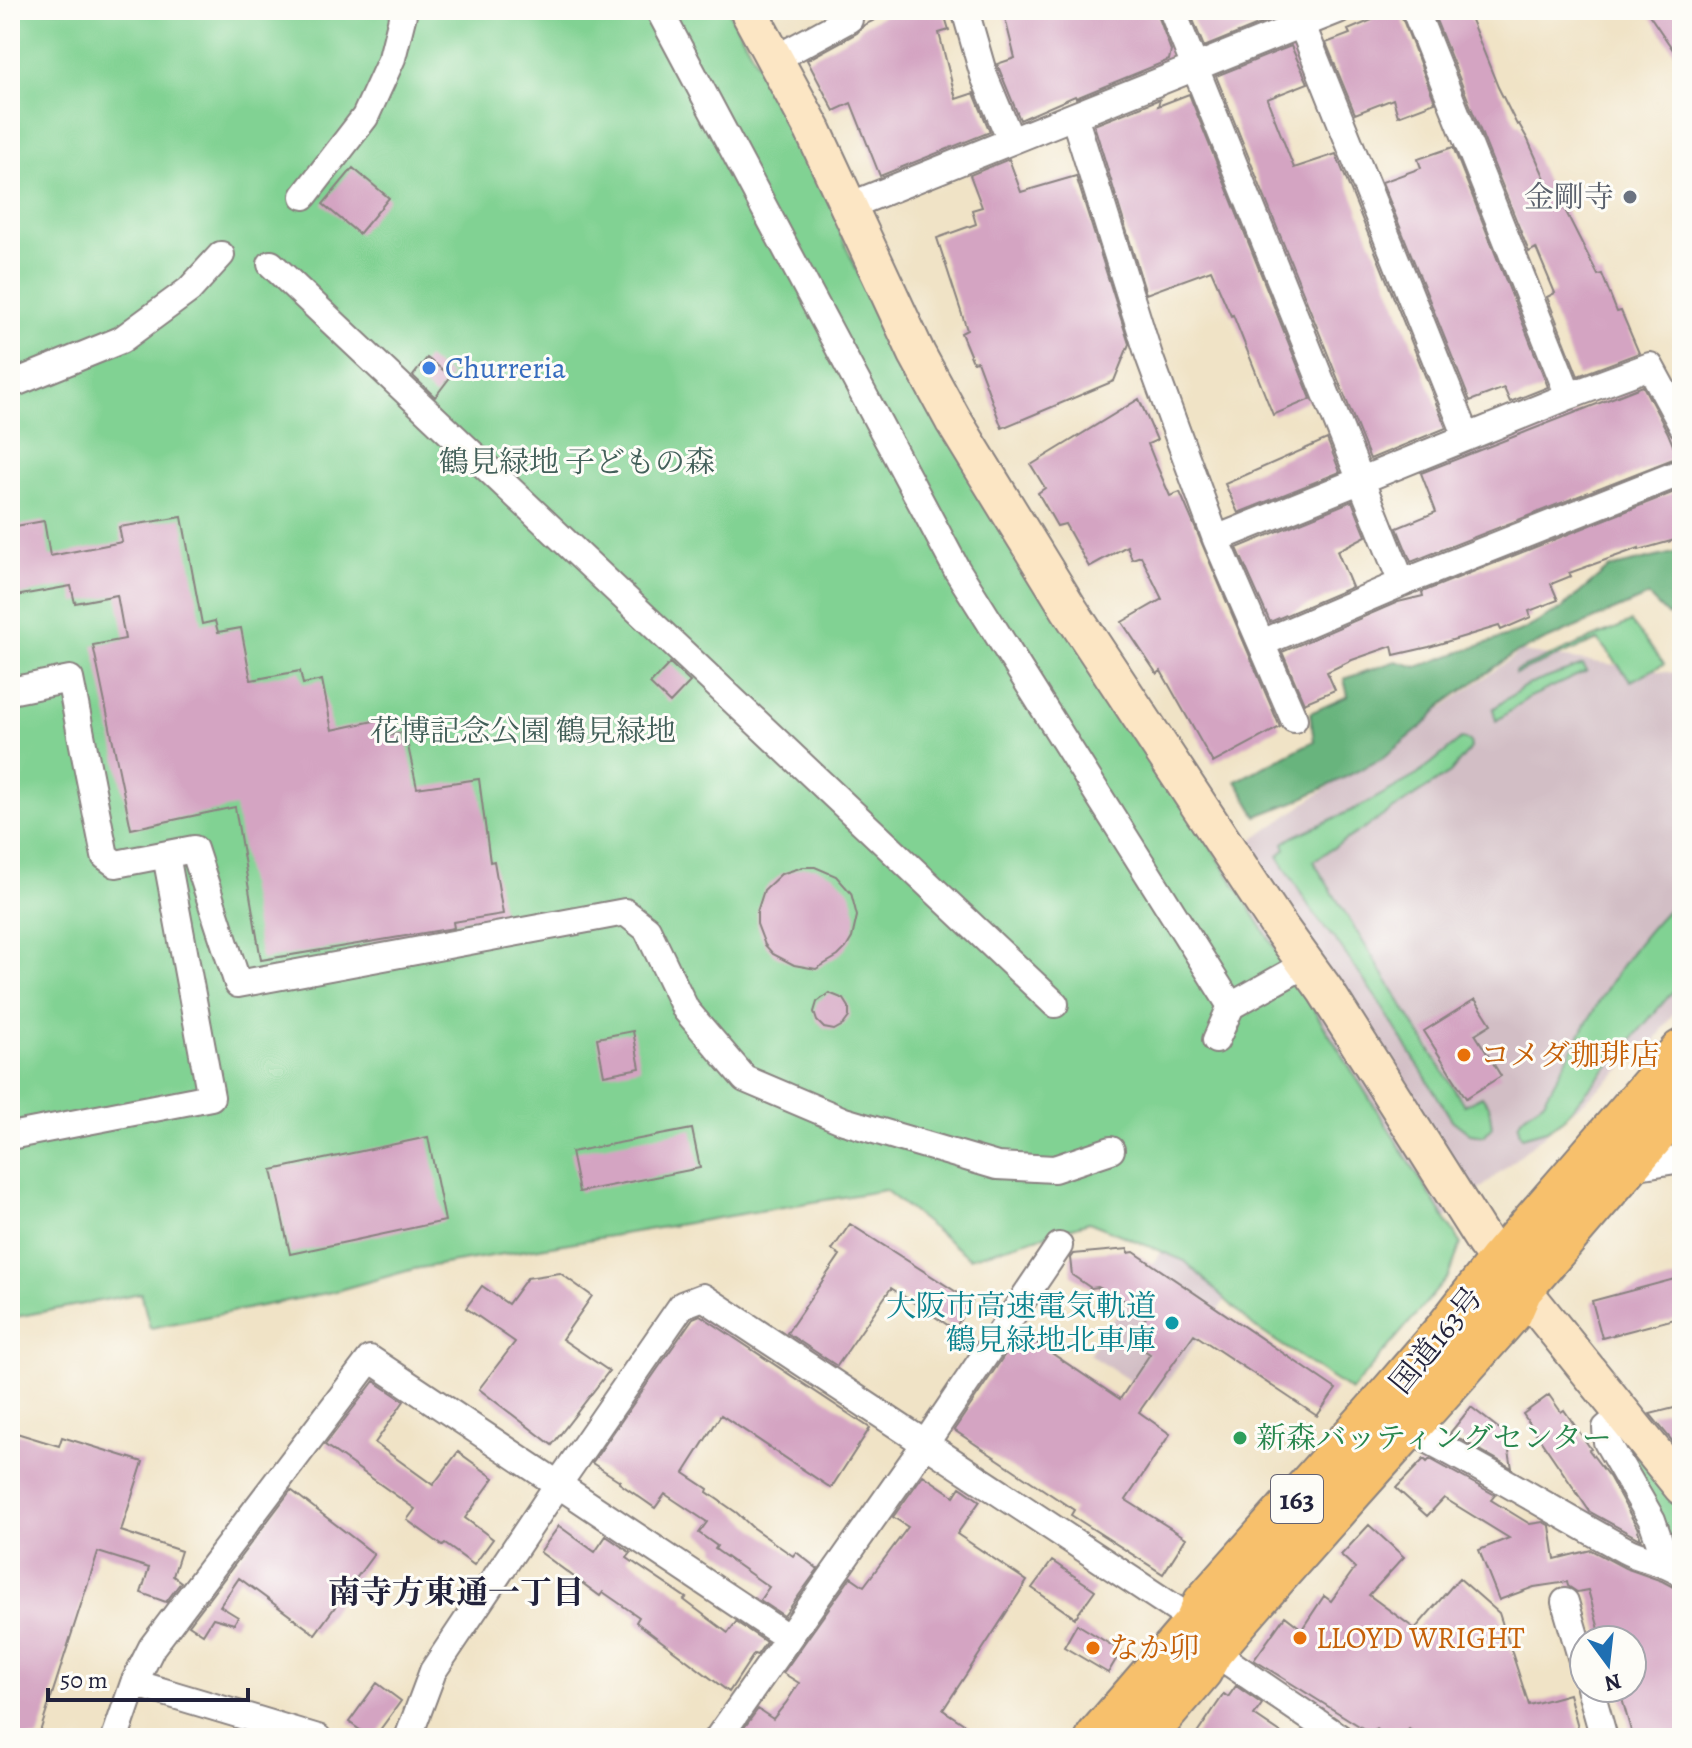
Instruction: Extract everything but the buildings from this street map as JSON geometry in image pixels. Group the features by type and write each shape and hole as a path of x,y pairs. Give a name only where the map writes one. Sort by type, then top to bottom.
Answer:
{"highway":[{"name":"国道163号","path":"1098,1738 1326,1515 1510,1312 1509,1276 1682,1052"},
{"name":"国道163号","path":"1142,1738 1200,1670 1205,1604 1447,1330 1625,1168 1682,1101"}],"street":[{"path":"304,196 365,117 392,58 404,10"},
{"path":"659,10 957,570 1231,1006"},
{"path":"748,10 849,206 917,354 1069,609 1509,1276 1623,1414 1677,1472"},
{"path":"775,59 849,19 848,10"},
{"path":"965,10 984,76 1011,141"},
{"path":"1172,10 1402,583"},
{"path":"849,206 1196,68 1299,18 1338,10"},
{"path":"1415,10 1569,396"},
{"path":"1299,18 1467,437"},
{"path":"1074,116 1139,327 1216,539 1294,719"},
{"path":"10,385 121,340 189,290 221,255"},
{"path":"271,264 1055,1004"},
{"path":"1216,539 1650,366 1682,425"},
{"path":"1262,643 1402,583 1682,472"},
{"path":"10,691 70,679 105,856 116,864 194,849 238,984 625,912 647,929 686,1010 745,1079 844,1121 997,1166 1054,1169 1111,1150"},
{"path":"10,1136 211,1097 166,855"},
{"path":"1216,1040 1231,1006 1306,964"},
{"path":"1625,1168 1682,1159"},
{"path":"718,1738 925,1444 1059,1246"},
{"path":"408,1738 433,1671 682,1305 703,1297 925,1444 1204,1636 1340,1738"},
{"path":"115,1738 134,1683 152,1647 370,1359 787,1637"},
{"path":"1623,1414 1606,1428 1607,1442 1652,1520 1662,1549 1679,1571"},
{"path":"1407,1429 1629,1552 1679,1571"},
{"path":"1565,1602 1571,1624"},
{"path":"134,1683 318,1738"},
{"path":"1594,1704 1604,1738"}],"shaded area":[{"name":"大阪市高速電気軌道 鶴見緑地北車庫","path":"1521,652 1682,674 1682,1000 1655,1041 1401,1256 1234,1288 1156,1398 1089,1354 1180,1220 996,1020"}],"green space":[{"name":"花博記念公園 鶴見緑地","path":"10,10 728,10 842,225 839,230 891,348 898,349 1461,1244 1448,1277 1351,1391 1253,1326 1185,1261 1089,1222 970,1258 885,1190 414,1269 332,1292 150,1328 141,1293 10,1318"},
{"path":"1682,551 1682,604 1668,616 1648,596 1512,655 1442,705 1424,725 1382,759 1299,800 1257,816 1236,781 1314,741 1310,713 1348,696 1344,679 1396,661 1417,667 1522,631 1561,609 1609,568"},
{"path":"1631,622 1664,664 1631,681 1598,640 1515,674 1515,671"},
{"path":"1583,665 1587,671 1528,698 1496,721 1493,709 1525,686"},
{"path":"1461,739 1470,741 1471,748 1450,773 1313,861 1464,1105 1482,1096 1489,1106 1492,1127 1484,1136 1470,1134 1452,1120 1379,1002 1313,913 1278,856 1286,849 1284,843 1293,837 1363,805 1417,775"},
{"path":"1682,896 1682,981 1562,1120 1547,1130 1522,1137 1520,1120 1544,1101 1621,966"},
{"path":"1620,1434 1682,1510 1682,1563 1614,1438"}],"place":[{"name":"金剛寺","path":"1630,197"},
{"name":"Churreria","path":"429,368"},
{"name":"コメダ珈琲店","path":"1464,1055"},
{"name":"大阪市高速電気軌道 鶴見緑地北車庫","path":"1172,1323"},
{"name":"新森バッティングセンター","path":"1240,1438"},
{"name":"LLOYD WRIGHT","path":"1300,1638"},
{"name":"なか卯","path":"1093,1648"}],"district":[{"name":"南寺方東通一丁目","path":"456,1592"}],"park label":[{"name":"鶴見緑地 子どもの森","path":"577,462"}]}
